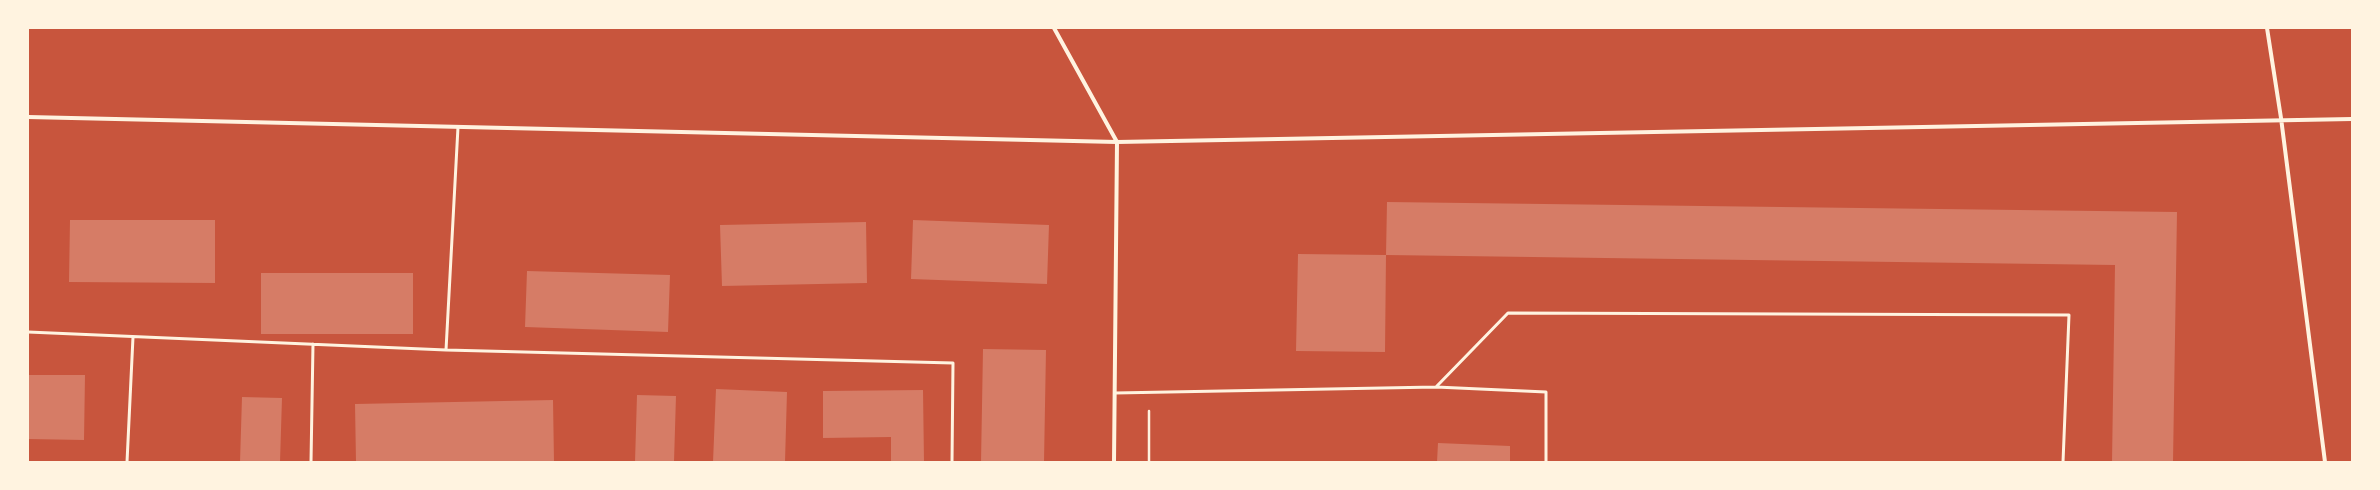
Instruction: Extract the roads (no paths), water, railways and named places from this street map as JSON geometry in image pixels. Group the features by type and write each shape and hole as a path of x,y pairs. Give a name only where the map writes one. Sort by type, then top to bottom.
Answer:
{"street":[{"path":"1054,28 1117,142 1114,462"},
{"path":"2267,28 2281,118 2325,462"},
{"path":"28,117 1117,142 2281,118 2352,119"}],"lane":[{"path":"446,350 458,127"},
{"path":"1436,387 1508,312 2069,315 2063,462"},
{"path":"28,332 446,350 953,363 952,462"},
{"path":"127,462 133,336"},
{"path":"311,462 313,344"},
{"path":"1115,393 1436,387 1546,392 1546,462"}]}
